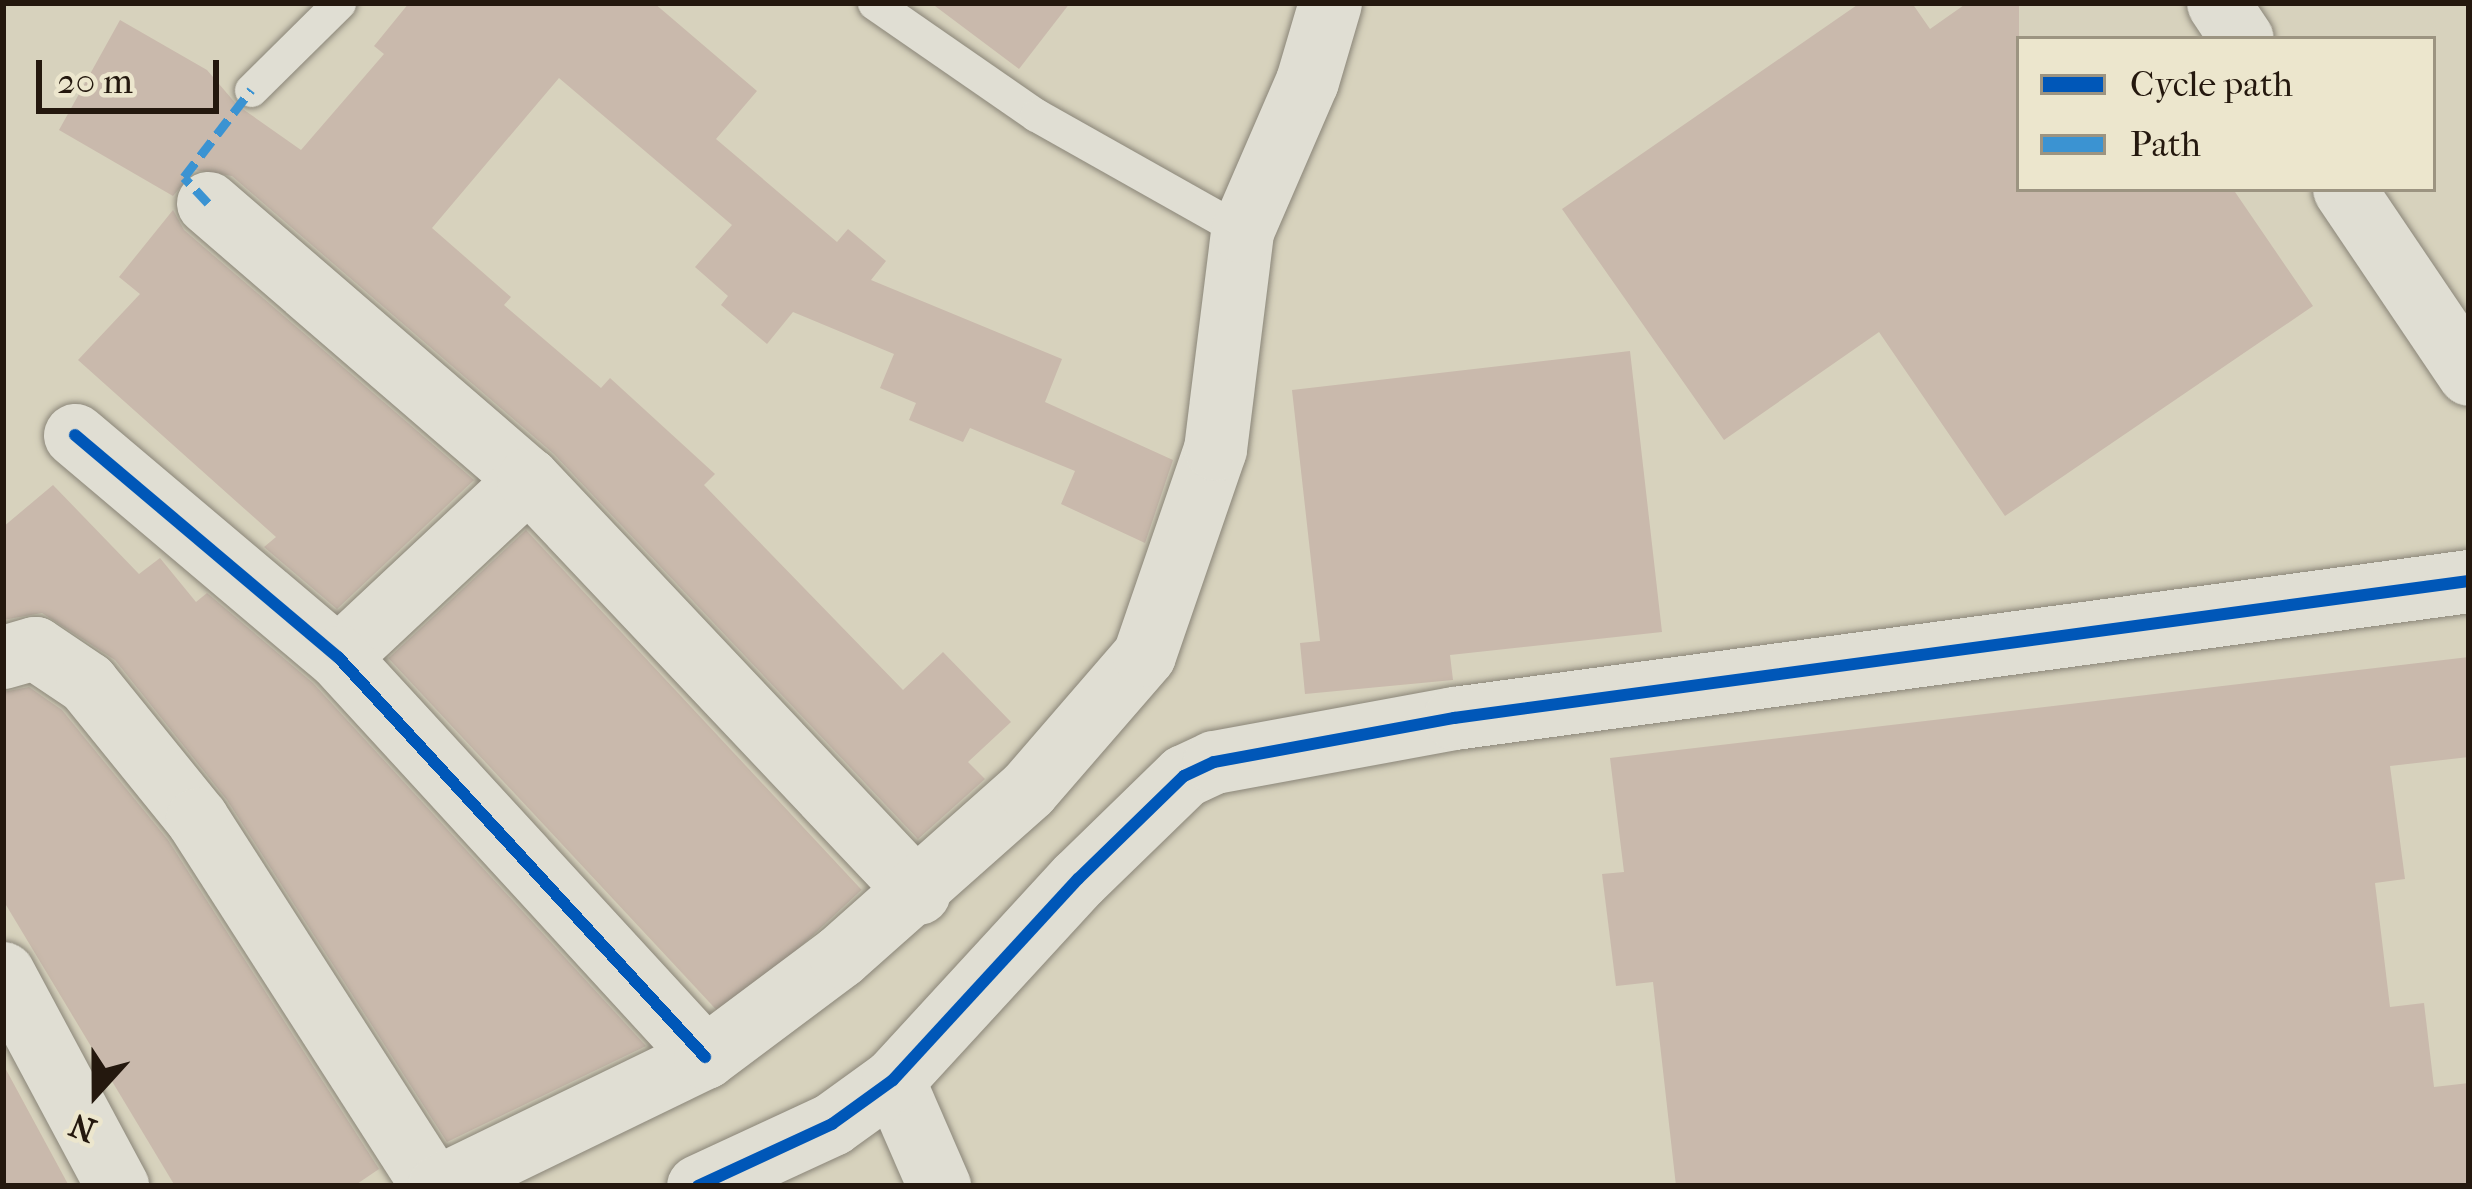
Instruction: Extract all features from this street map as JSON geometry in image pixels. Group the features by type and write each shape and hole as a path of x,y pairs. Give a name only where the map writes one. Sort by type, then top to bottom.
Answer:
{"street":[{"path":"3,657 35,648 88,682 197,819 436,1186 705,1057 920,893 1028,789 1144,655 1215,449 1242,231 1307,81 1330,3"},
{"path":"2218,3 2240,36"},
{"path":"2346,192 2469,374"},
{"path":"208,203 528,479 920,893"},
{"path":"75,435 338,657 705,1057"},
{"path":"338,657 528,479"},
{"path":"698,1186 832,1124 892,1080 1078,879 1184,776 1214,763 1454,718 2469,581"},
{"path":"3,973 117,1186"},
{"path":"892,1080 939,1186"}],"lane":[{"path":"251,90 339,3"},
{"path":"874,3 1036,115 1242,231"}],"building":[{"path":"409,3 654,3 757,91 716,139 837,242 848,229 886,261 871,280 1062,359 1045,402 1173,460 1145,543 1061,504 1075,471 970,428 963,442 909,420 916,403 880,388 894,354 793,312 767,344 721,305 728,296 695,267 732,225 559,78 432,228 511,297 504,305 601,388 610,378 715,474 704,485 903,690 943,652 1011,722 968,762 985,779 918,839 554,454 232,176 195,170 173,196 59,130 120,20 207,70 237,105 301,150 384,54 374,46"},
{"path":"931,3 1070,3 1019,69"},
{"path":"1860,3 1912,3 1930,29 1967,3 2019,3 2016,192 2235,192 2313,306 2005,516 1879,332 1724,440 1562,209"},
{"path":"173,210 184,230 474,480 337,609 264,547 276,537 78,360 140,294 119,277"},
{"path":"1630,351 1662,632 1450,655 1453,680 1305,694 1300,643 1320,641 1292,390"},
{"path":"53,485 139,574 160,558 196,602 207,593 313,683 646,1046 447,1142 227,800 115,660 42,613 3,620 3,527"},
{"path":"526,530 862,890 724,1018 389,658"},
{"path":"2469,657 2469,757 2390,766 2405,879 2375,883 2390,1007 2424,1003 2434,1087 2469,1083 2469,1186 1676,1186 1653,982 1616,986 1602,874 1624,872 1610,758"},
{"path":"29,687 62,710 168,840 379,1169 354,1186 175,1186 3,900 3,692"},
{"path":"3,1064 69,1186 3,1186"}],"marked path":[{"path":"208,203 184,177 251,90"}],"cycle path":[{"path":"75,435 338,657 705,1057"},
{"path":"698,1186 832,1124 893,1080 1078,879 1184,776 1214,762 1454,718 2469,581"}]}
